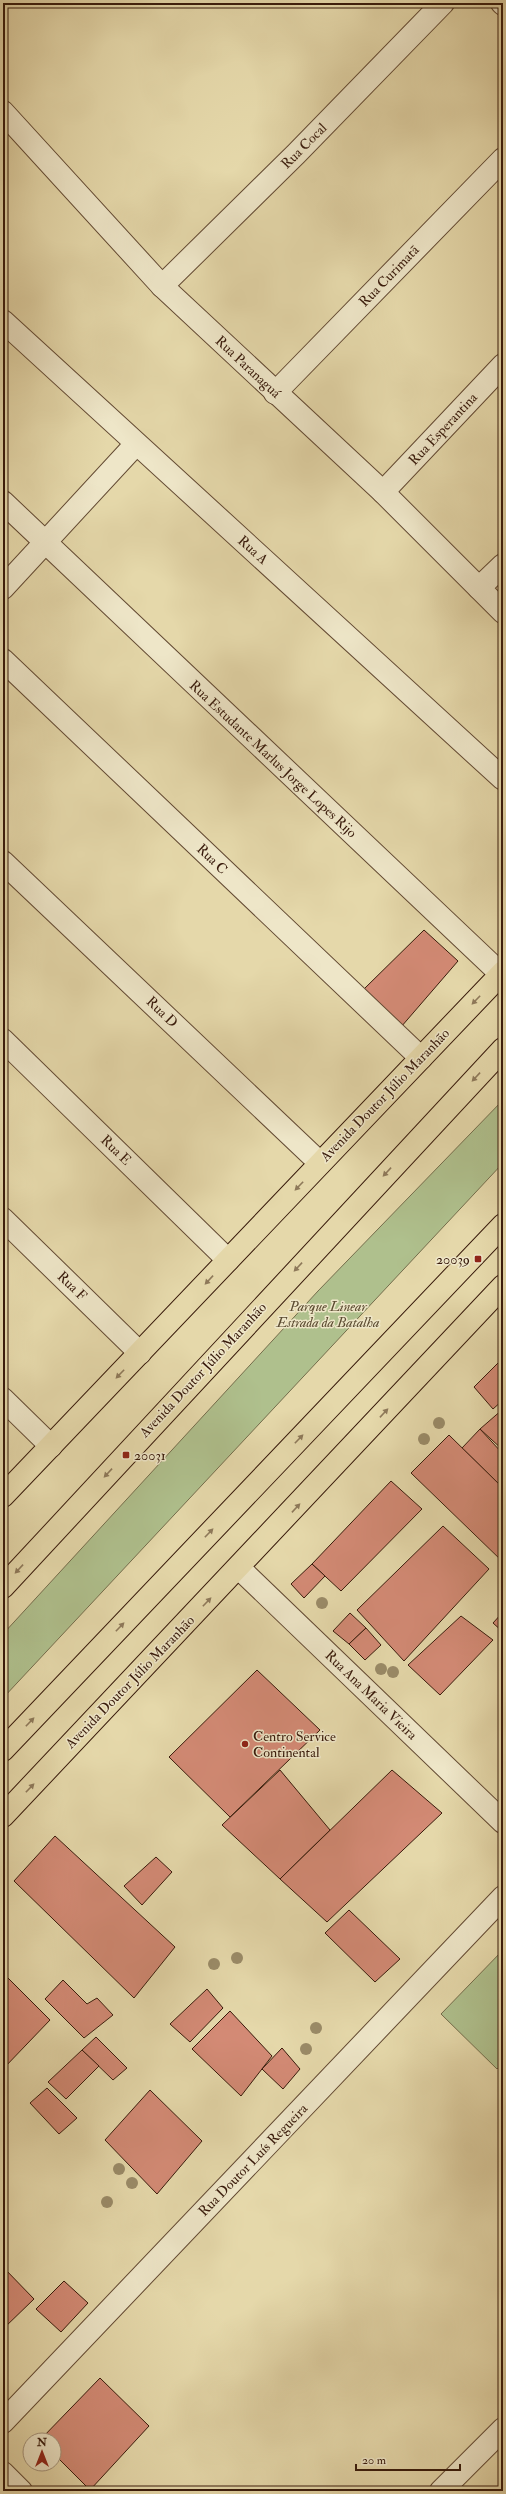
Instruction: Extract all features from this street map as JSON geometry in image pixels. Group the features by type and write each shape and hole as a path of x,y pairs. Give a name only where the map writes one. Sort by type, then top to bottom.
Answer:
{"main road":[{"name":"Avenida Doutor Júlio Maranhão","path":"3,1496 502,973"},
{"name":"Avenida Doutor Júlio Maranhão","path":"3,1587 503,1049"},
{"path":"3,1750 503,1225"},
{"name":"Avenida Doutor Júlio Maranhão","path":"3,1816 239,1568 503,1286"}],"street":[{"name":"Rua Cocal","path":"162,286 296,154 443,3"},
{"name":"Rua Paranaguá","path":"3,112 162,286 274,393 382,492 503,612"},
{"name":"Rua Curimatã","path":"274,393 503,158"},
{"name":"Rua A","path":"3,321 503,779"},
{"name":"Rua Esperantina","path":"382,492 503,365"},
{"path":"3,588 136,444"},
{"name":"Rua Estudante Marlus Jorge Lopes Rijo","path":"3,502 45,544 502,973"},
{"path":"479,588 503,565"},
{"name":"Rua C","path":"3,660 421,1058"},
{"name":"Rua D","path":"3,862 320,1163"},
{"name":"Rua E","path":"3,1040 228,1260"},
{"name":"Rua F","path":"3,1219 140,1353"},
{"path":"3,1399 50,1446"},
{"name":"Rua Ana Maria Vieira","path":"239,1568 503,1822"},
{"name":"Rua Doutor Luís Regueira","path":"3,2422 503,1897"},
{"path":"441,2491 503,2429"},
{"path":"3,2474 21,2491"}],"green space":[{"name":"Parque Linear Estrada da Batalha","path":"503,1100 503,1163 3,1698 3,1634 318,1291"},
{"path":"503,1950 503,2063 497,2069 441,2014"}],"building":[{"path":"424,930 458,961 401,1027 363,990"},
{"path":"503,1358 503,1390 501,1393 503,1400 493,1409 474,1387"},
{"path":"503,1409 503,1450 480,1429"},
{"path":"480,1429 503,1454 503,1488 462,1448"},
{"path":"449,1435 503,1488 503,1562 411,1473"},
{"path":"391,1481 422,1509 341,1591 312,1564"},
{"path":"443,1526 489,1569 404,1661 357,1610"},
{"path":"312,1564 325,1576 304,1598 291,1584"},
{"path":"503,1612 503,1632 493,1623"},
{"path":"350,1613 366,1628 349,1644 333,1631"},
{"path":"461,1616 493,1640 440,1695 408,1665"},
{"path":"366,1628 381,1645 365,1660 349,1644"},
{"name":"Centro Service Continental","path":"257,1670 320,1730 230,1817 169,1757"},
{"path":"280,1770 330,1830 280,1879 222,1825"},
{"path":"392,1770 442,1813 327,1922 280,1879"},
{"path":"55,1836 175,1947 134,1998 14,1881"},
{"path":"156,1857 172,1872 142,1905 124,1886"},
{"path":"349,1910 400,1959 375,1982 325,1933"},
{"path":"3,1973 50,2020 3,2069"},
{"path":"63,1980 87,2004 97,1998 113,2015 84,2038 45,1999"},
{"path":"207,1989 223,2008 190,2042 170,2024"},
{"path":"230,2011 272,2056 241,2096 192,2049"},
{"path":"96,2037 127,2068 113,2080 82,2050"},
{"path":"282,2048 300,2069 283,2089 262,2069"},
{"path":"82,2050 99,2066 66,2099 48,2082"},
{"path":"47,2088 77,2118 59,2134 30,2103"},
{"path":"150,2090 202,2141 157,2194 105,2140"},
{"path":"3,2267 34,2299 3,2329"},
{"path":"64,2281 88,2303 61,2332 36,2309"},
{"path":"100,2378 149,2426 90,2490 62,2462 62,2432 48,2432"}],"place":[{"name":"20039","path":"478,1259"},
{"name":"20031","path":"126,1455"},
{"name":"Centro Service Continental","path":"245,1744"}]}
